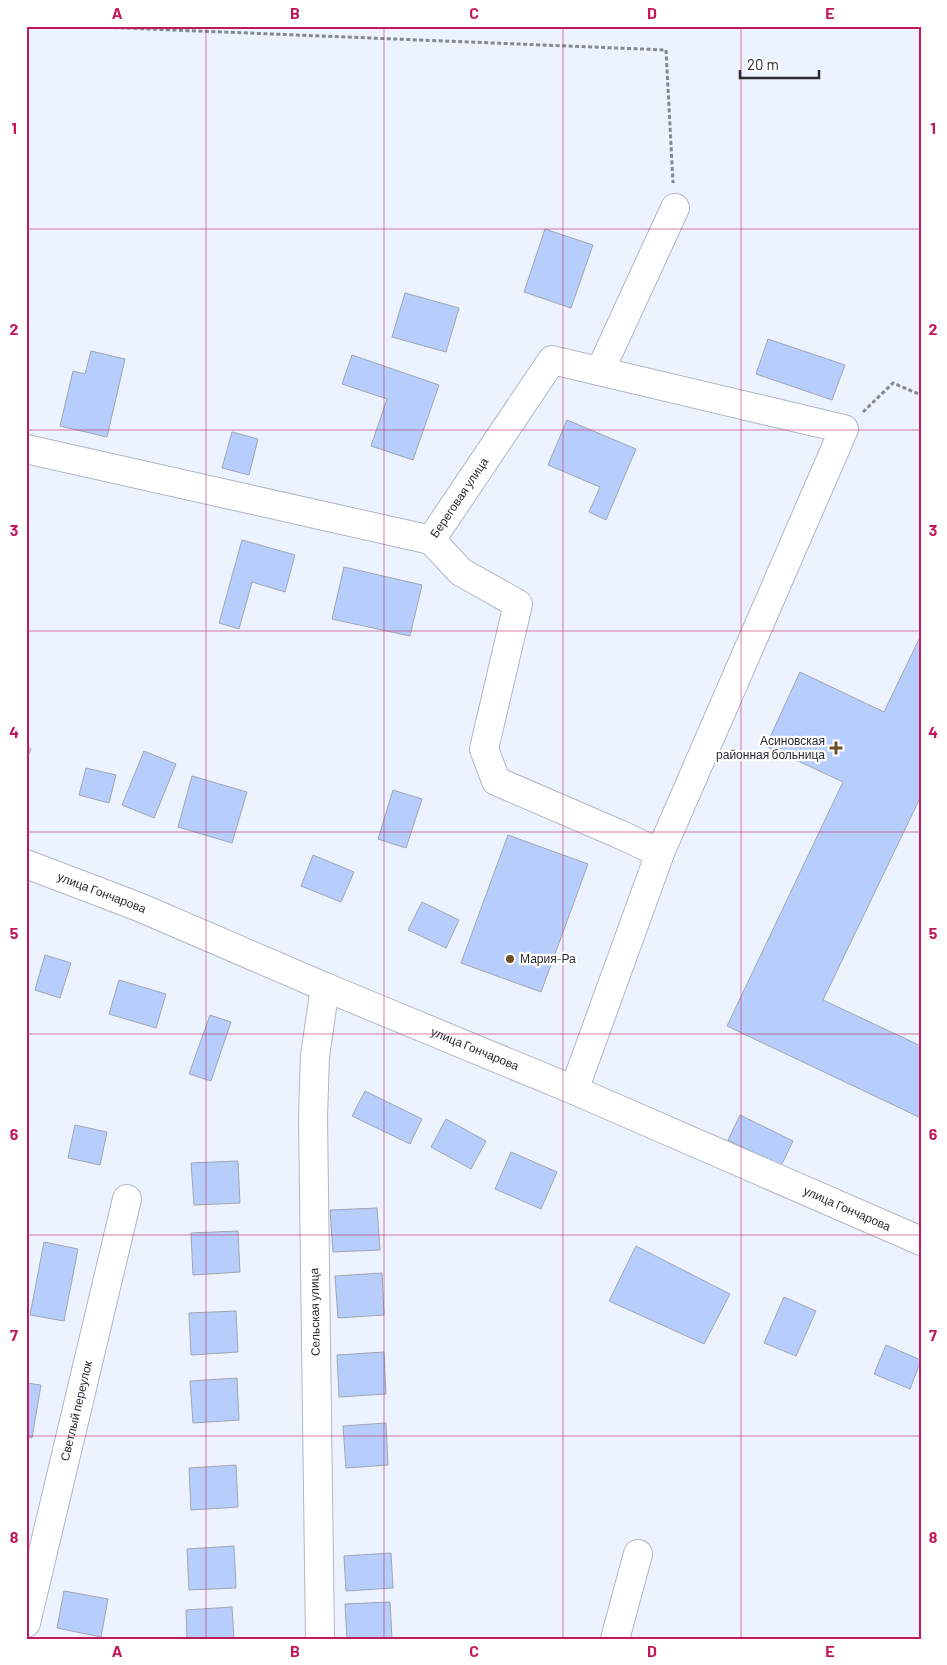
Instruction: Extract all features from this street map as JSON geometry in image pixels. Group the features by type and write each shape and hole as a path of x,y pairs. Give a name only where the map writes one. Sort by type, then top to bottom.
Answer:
{"street":[{"path":"600,371 675,208"},
{"name":"Береговая улица","path":"26,449 431,540 552,360 844,429"},
{"path":"574,1090 660,853 844,429"},
{"path":"431,540 461,572 518,604 484,749 496,781 660,853"},
{"name":"улица Гончарова","path":"26,864 139,907 325,987 574,1090 921,1241"},
{"name":"Сельская улица","path":"320,1639 313,1117 315,1056 325,987"},
{"name":"Светлый переулок","path":"26,1623 127,1199"},
{"path":"615,1639 638,1554"}],"path":[{"path":"75,26 666,50 675,208"},
{"path":"844,429 893,383 921,395"}],"building":[{"path":"545,229 593,245 571,308 524,292"},
{"path":"405,293 459,308 446,352 392,337"},
{"path":"768,339 845,365 832,400 756,374"},
{"path":"91,351 125,359 107,437 60,426 73,371 85,374"},
{"path":"352,355 439,385 413,460 371,446 387,399 342,384"},
{"path":"567,420 636,449 606,520 589,512 600,487 548,465"},
{"path":"232,432 258,439 249,475 222,468"},
{"path":"242,540 295,555 285,592 252,582 239,629 219,623"},
{"path":"344,567 422,585 410,636 332,619"},
{"path":"921,635 921,796 823,1000 921,1046 921,1118 727,1026 843,782 766,746 800,672 884,712"},
{"path":"26,747 31,749 26,760"},
{"path":"144,751 176,764 154,818 122,805"},
{"path":"86,768 116,775 109,803 79,795"},
{"path":"192,776 247,792 232,843 178,827"},
{"path":"393,790 422,799 406,848 378,839"},
{"path":"508,835 588,864 541,992 461,963"},
{"path":"313,855 354,872 341,902 301,886"},
{"path":"422,902 459,920 446,948 408,930"},
{"path":"45,955 71,963 60,998 35,990"},
{"path":"119,980 166,994 156,1028 109,1014"},
{"path":"210,1015 231,1022 211,1081 189,1074"},
{"path":"365,1091 422,1119 410,1144 352,1116"},
{"path":"740,1115 793,1141 781,1166 728,1140"},
{"path":"446,1119 486,1141 471,1169 431,1147"},
{"path":"75,1125 107,1132 100,1165 68,1158"},
{"path":"511,1152 557,1172 541,1209 495,1189"},
{"path":"238,1161 240,1203 194,1205 191,1163"},
{"path":"377,1208 380,1250 333,1252 330,1210"},
{"path":"238,1231 240,1272 193,1275 191,1233"},
{"path":"44,1242 78,1249 64,1321 30,1315"},
{"path":"636,1246 730,1294 704,1344 609,1301"},
{"path":"382,1273 384,1315 338,1318 335,1276"},
{"path":"784,1297 816,1311 796,1356 764,1343"},
{"path":"236,1311 238,1352 191,1355 189,1313"},
{"path":"886,1345 921,1360 910,1389 874,1374"},
{"path":"384,1352 386,1394 339,1397 337,1355"},
{"path":"237,1378 239,1420 193,1423 190,1381"},
{"path":"26,1383 41,1385 32,1438 26,1437"},
{"path":"386,1423 388,1465 346,1468 343,1426"},
{"path":"236,1465 238,1507 191,1510 189,1468"},
{"path":"234,1546 236,1588 189,1590 187,1549"},
{"path":"391,1553 393,1588 346,1591 344,1556"},
{"path":"64,1591 108,1599 101,1637 57,1628"},
{"path":"390,1602 392,1639 347,1639 345,1604"},
{"path":"232,1607 234,1639 187,1639 186,1610"}],"place":[{"name":"Асиновская районная больница","path":"836,748"},
{"name":"Мария-Ра","path":"510,959"}]}
